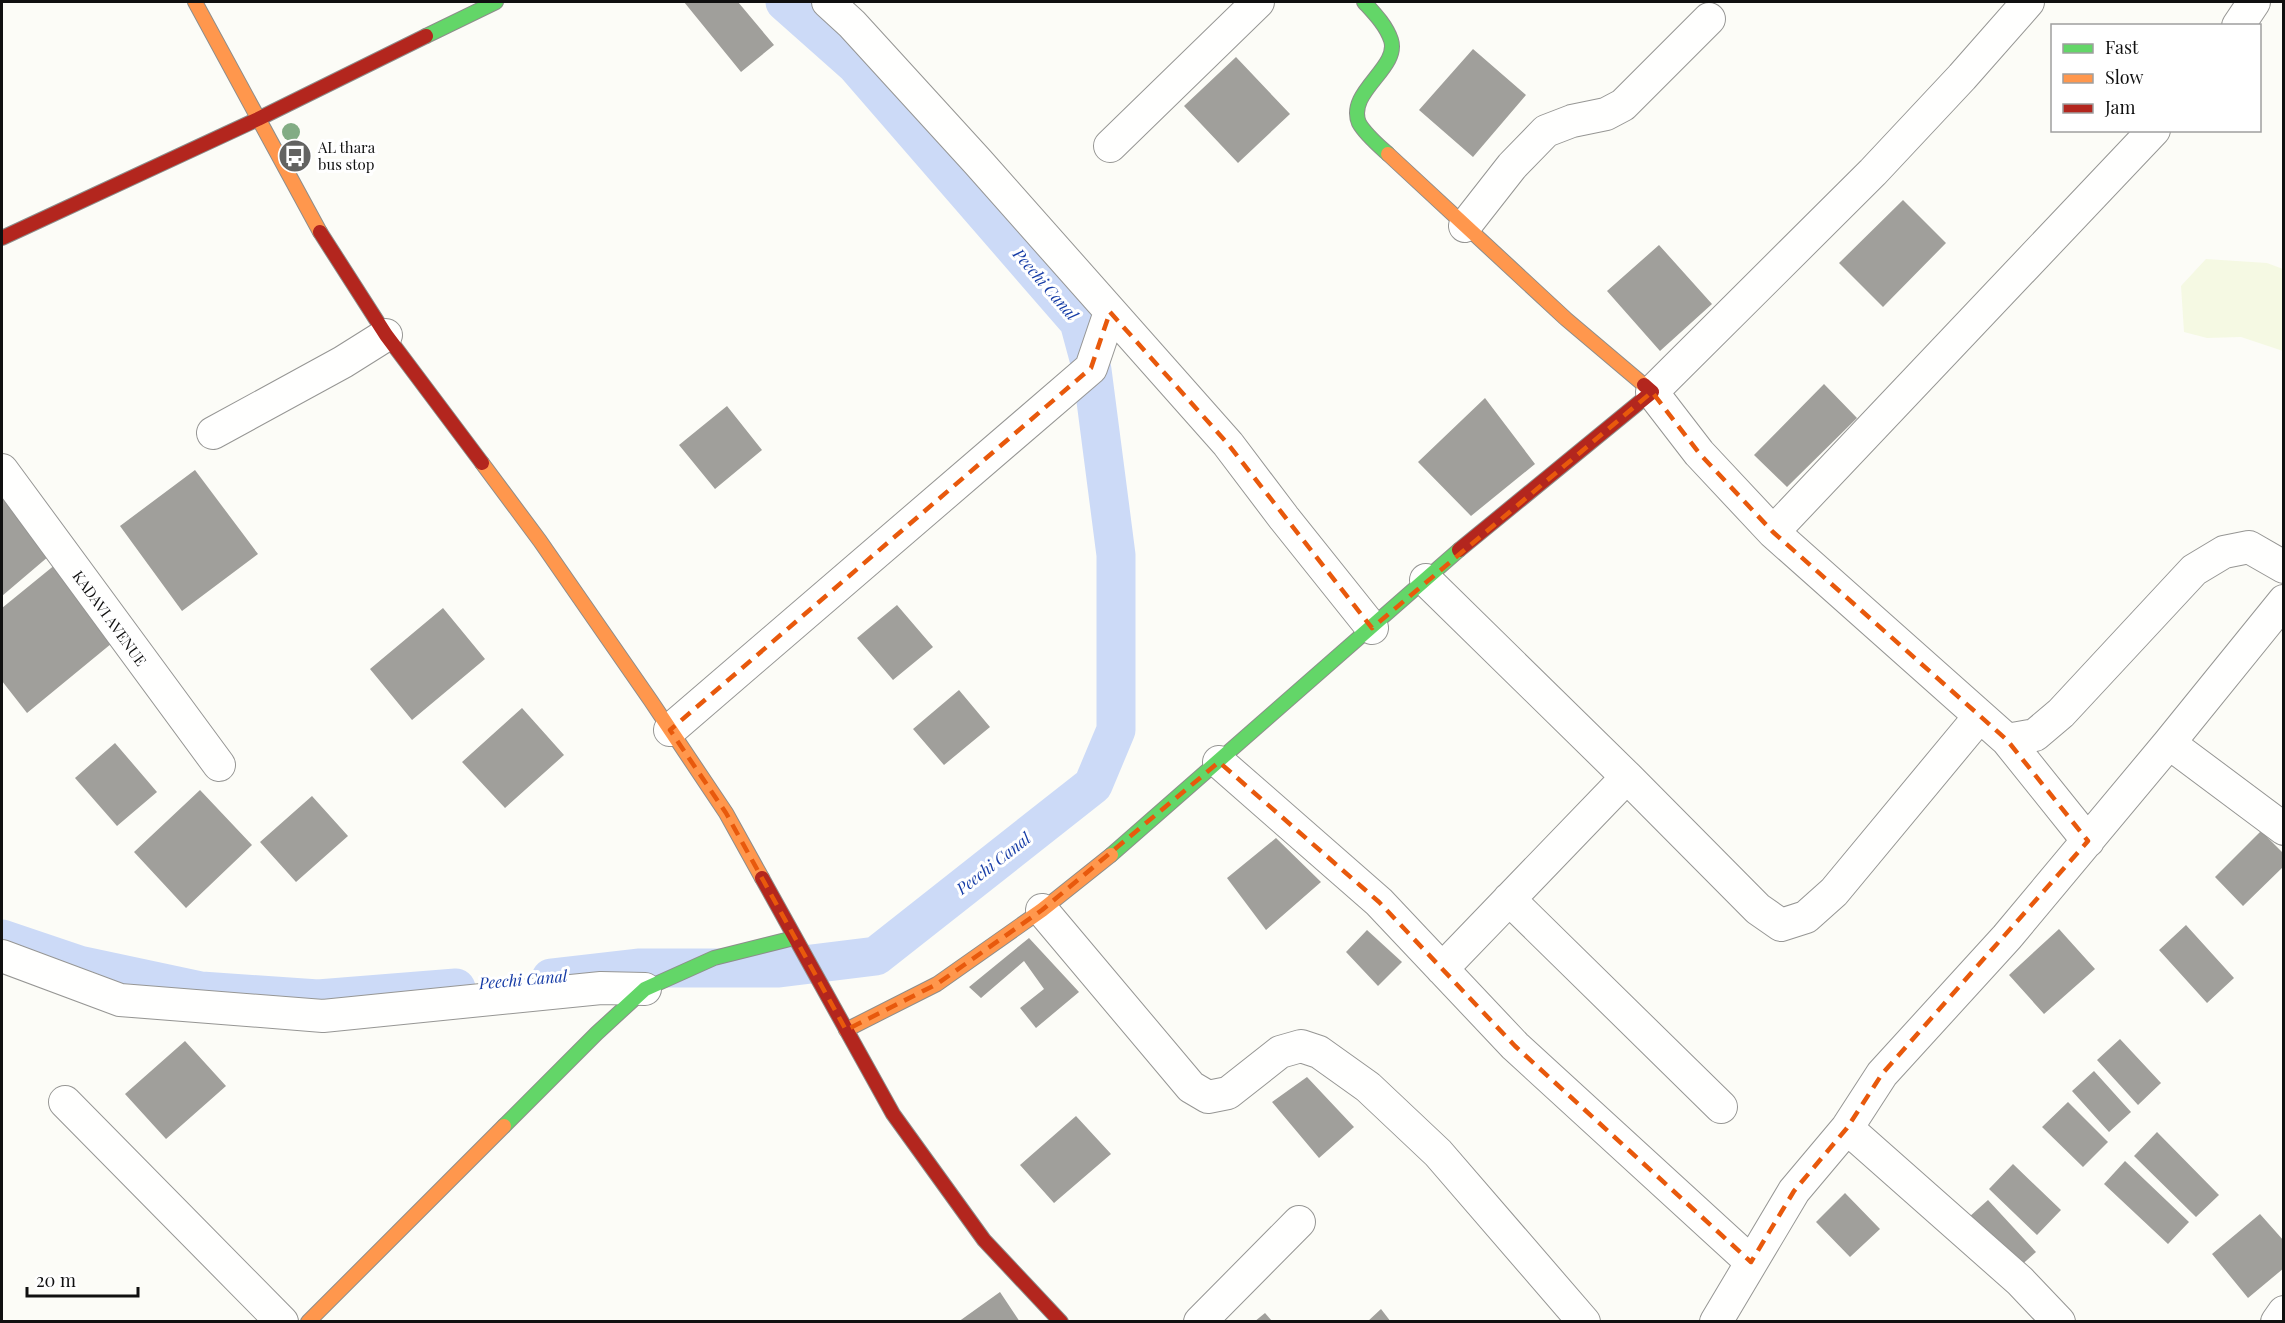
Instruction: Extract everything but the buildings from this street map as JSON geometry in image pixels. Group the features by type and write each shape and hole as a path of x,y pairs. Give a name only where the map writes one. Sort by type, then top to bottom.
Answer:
{"street":[{"path":"195,2 325,241 386,335 540,541 726,813 893,1114 984,1240 1061,1322"},
{"path":"2,238 258,119 496,2"},
{"path":"828,2 852,24 970,154 1228,444 1284,519 1372,628"},
{"path":"1110,146 1258,2"},
{"path":"1364,2 1382,22 1392,42 1388,60 1358,102 1359,122 1375,142 1566,319 1652,392 1699,453 1773,532 2007,740 2088,841"},
{"path":"846,1030 938,984 1042,910 1124,845 1472,540 1652,392 1873,172 2028,2"},
{"path":"2239,24 2254,2"},
{"path":"1465,226 1512,166 1546,131 1606,114 1623,105 1709,19"},
{"path":"1773,532 2152,132"},
{"path":"670,730 1091,368 1110,312"},
{"path":"213,433 343,362 386,335"},
{"name":"KADAVI AVENUE","path":"2,470 219,765"},
{"path":"2007,740 2035,735 2061,713 2194,570 2224,552 2249,547 2283,567"},
{"path":"1426,580 1758,909 1781,926 1806,917 1834,892 1980,716"},
{"path":"1716,1322 1794,1191 1847,1128 1882,1074 2007,937 2169,743 2283,601"},
{"path":"2169,743 2283,829"},
{"path":"1219,762 1379,902 1515,1046 1751,1262"},
{"path":"1442,969 1627,777"},
{"path":"1509,899 1721,1107"},
{"path":"1042,910 1191,1087 1208,1097 1227,1093 1280,1052 1301,1046 1319,1052 1368,1087 1438,1153 1584,1322"},
{"path":"308,1322 597,1033 659,983 714,958 796,940"},
{"path":"2,956 120,1000 323,1016 659,983"},
{"path":"65,1102 282,1322"},
{"path":"1847,1128 2020,1281 2059,1322"},
{"path":"1200,1322 1299,1222"},
{"path":"2277,1322 2283,1312"}],"highlighted area":[{"path":"1110,312 1228,444 1372,628 1652,392 1699,453 1773,532 2007,740 2088,841 1882,1074 1847,1128 1794,1191 1751,1262 1515,1046 1379,902 1219,762 1042,910 937,984 846,1030 726,813 670,730 1091,368"}],"green space":[{"path":"2206,259 2267,263 2283,269 2283,351 2241,337 2207,338 2184,332 2181,286"}],"waterway":[{"name":"Peechi Canal","path":"551,978 638,968 779,968 876,956 1093,785 1116,730 1116,555 1092,370 1079,322 856,65 785,2"},
{"name":"Peechi Canal","path":"2,939 79,965 201,991 318,999 456,988"}],"traffic: fast":[{"path":"426,36 496,2"},
{"path":"1364,2 1386,29 1392,50 1388,60 1366,90 1357,112 1359,123 1388,154"},
{"path":"1111,855 1459,550"},
{"path":"504,1126 597,1033 645,989 714,958 794,938"}],"traffic: slow":[{"path":"195,2 320,232"},
{"path":"1388,154 1566,319 1644,385"},
{"path":"482,463 540,541 651,701 726,813 762,878"},
{"path":"846,1030 937,984 1042,910 1111,855"},
{"path":"308,1322 504,1126"}],"traffic: jam":[{"path":"2,238 258,119 426,36"},
{"path":"320,232 386,335 482,463"},
{"path":"1459,550 1652,392 1644,385"},
{"path":"762,878 893,1114 984,1240 1061,1322"}],"place":[{"name":"AL thara bus stop","path":"295,156"}]}
